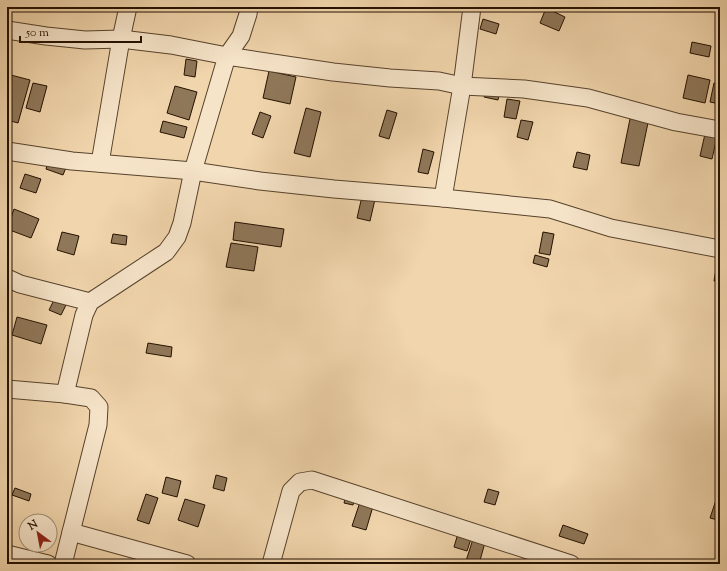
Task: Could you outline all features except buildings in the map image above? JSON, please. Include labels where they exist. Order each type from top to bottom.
[{"type":"street","points":[[100,163],[121,38],[128,7]]},
{"type":"street","points":[[65,394],[84,315],[90,302],[166,252],[177,238],[182,223],[193,171],[227,56],[241,36],[249,7]]},
{"type":"street","points":[[443,198],[462,86],[472,7]]},
{"type":"street","points":[[7,30],[85,40],[121,38],[333,72],[439,81],[462,86],[524,89],[588,98],[676,122],[720,130]]},
{"type":"street","points":[[7,151],[72,161],[193,171],[260,181],[334,189],[550,209],[611,228],[720,249]]},
{"type":"street","points":[[7,278],[20,284],[90,302]]},
{"type":"street","points":[[7,389],[65,394],[91,398],[99,407],[98,425],[63,564]]},
{"type":"street","points":[[271,564],[291,491],[300,482],[312,480],[571,564]]},
{"type":"street","points":[[71,532],[187,564]]},
{"type":"street","points":[[7,554],[48,564]]}]
